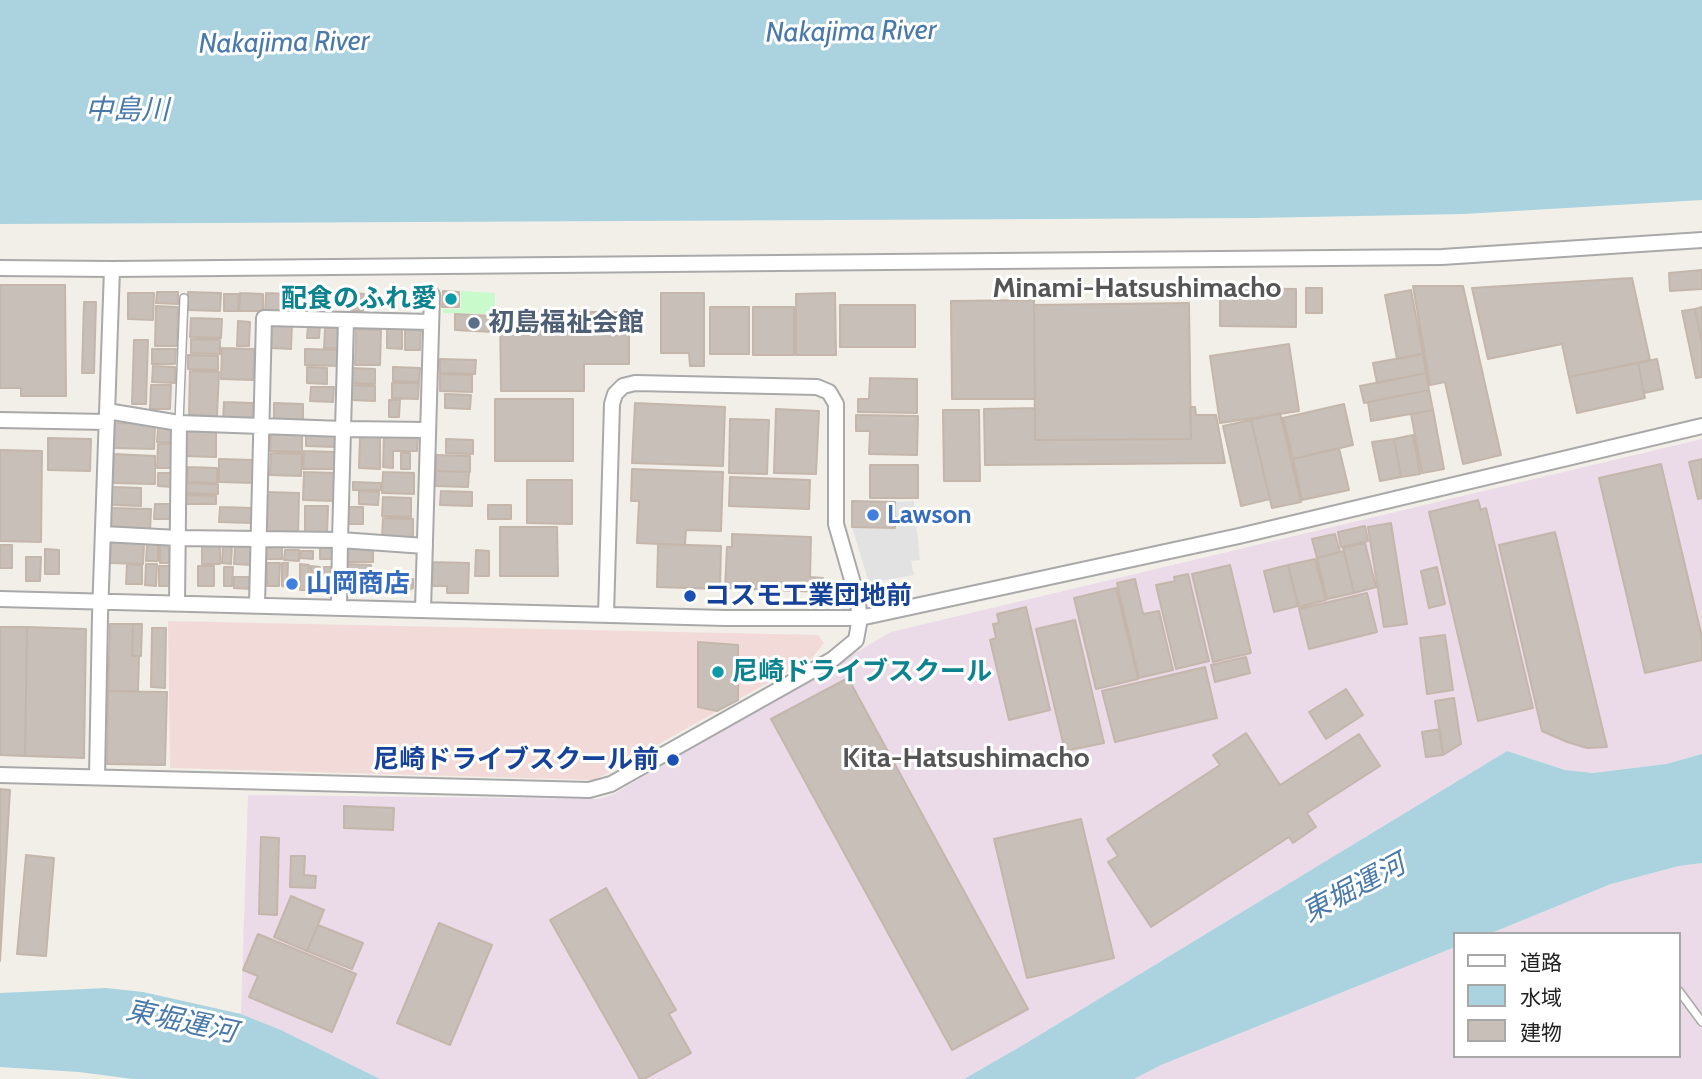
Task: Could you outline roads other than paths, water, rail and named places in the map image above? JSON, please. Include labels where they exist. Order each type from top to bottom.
[{"type":"street","points":[[0,268],[1442,257],[1702,240]]},
{"type":"street","points":[[97,777],[112,269]]},
{"type":"street","points":[[424,610],[432,295]]},
{"type":"street","points":[[257,605],[264,318],[431,323]]},
{"type":"street","points":[[339,607],[346,320]]},
{"type":"street","points":[[0,775],[596,789],[611,784],[833,659],[856,639],[860,618],[857,597],[836,523],[836,404],[829,392],[817,387],[635,383],[623,386],[615,394],[612,404],[606,615]]},
{"type":"street","points":[[0,420],[107,417],[261,427],[428,430]]},
{"type":"street","points":[[177,603],[179,423]]},
{"type":"street","points":[[0,599],[725,618],[860,618],[1239,536],[1702,426]]},
{"type":"street","points":[[103,534],[177,538],[340,540],[425,546]]},
{"type":"lane","points":[[179,423],[184,298]]},
{"type":"lane","points":[[1681,994],[1702,1021]]},
{"type":"water","name":"中島川","points":[[0,0],[1702,0],[1702,200],[1464,214],[1255,218],[0,224]]},
{"type":"water","name":"東堀運河","points":[[1507,751],[1565,770],[1593,773],[1666,764],[1702,754],[1702,863],[1679,866],[1611,884],[1494,932],[1454,932],[1454,947],[1161,1065],[1134,1079],[964,1079]]},
{"type":"water","name":"東堀運河","points":[[106,988],[143,992],[241,1014],[281,1030],[380,1079],[133,1079],[79,1072],[0,1067],[0,993]]},
{"type":"place","name":"配食のふれ愛","points":[[451,299]]},
{"type":"place","name":"初島福祉会館","points":[[474,323]]},
{"type":"place","name":"Lawson","points":[[873,515]]},
{"type":"place","name":"山岡商店","points":[[292,584]]},
{"type":"place","name":"コスモ工業団地前","points":[[690,596]]},
{"type":"place","name":"尼崎ドライブスクール","points":[[718,672]]},
{"type":"place","name":"尼崎ドライブスクール前","points":[[673,760]]},
{"type":"district","name":"Minami-Hatsushimacho","points":[[1137,289]]},
{"type":"district","name":"Kita-Hatsushimacho","points":[[966,759]]},
{"type":"water label","name":"Nakajima River","points":[[851,32]]},
{"type":"water label","name":"Nakajima River","points":[[284,43]]}]
